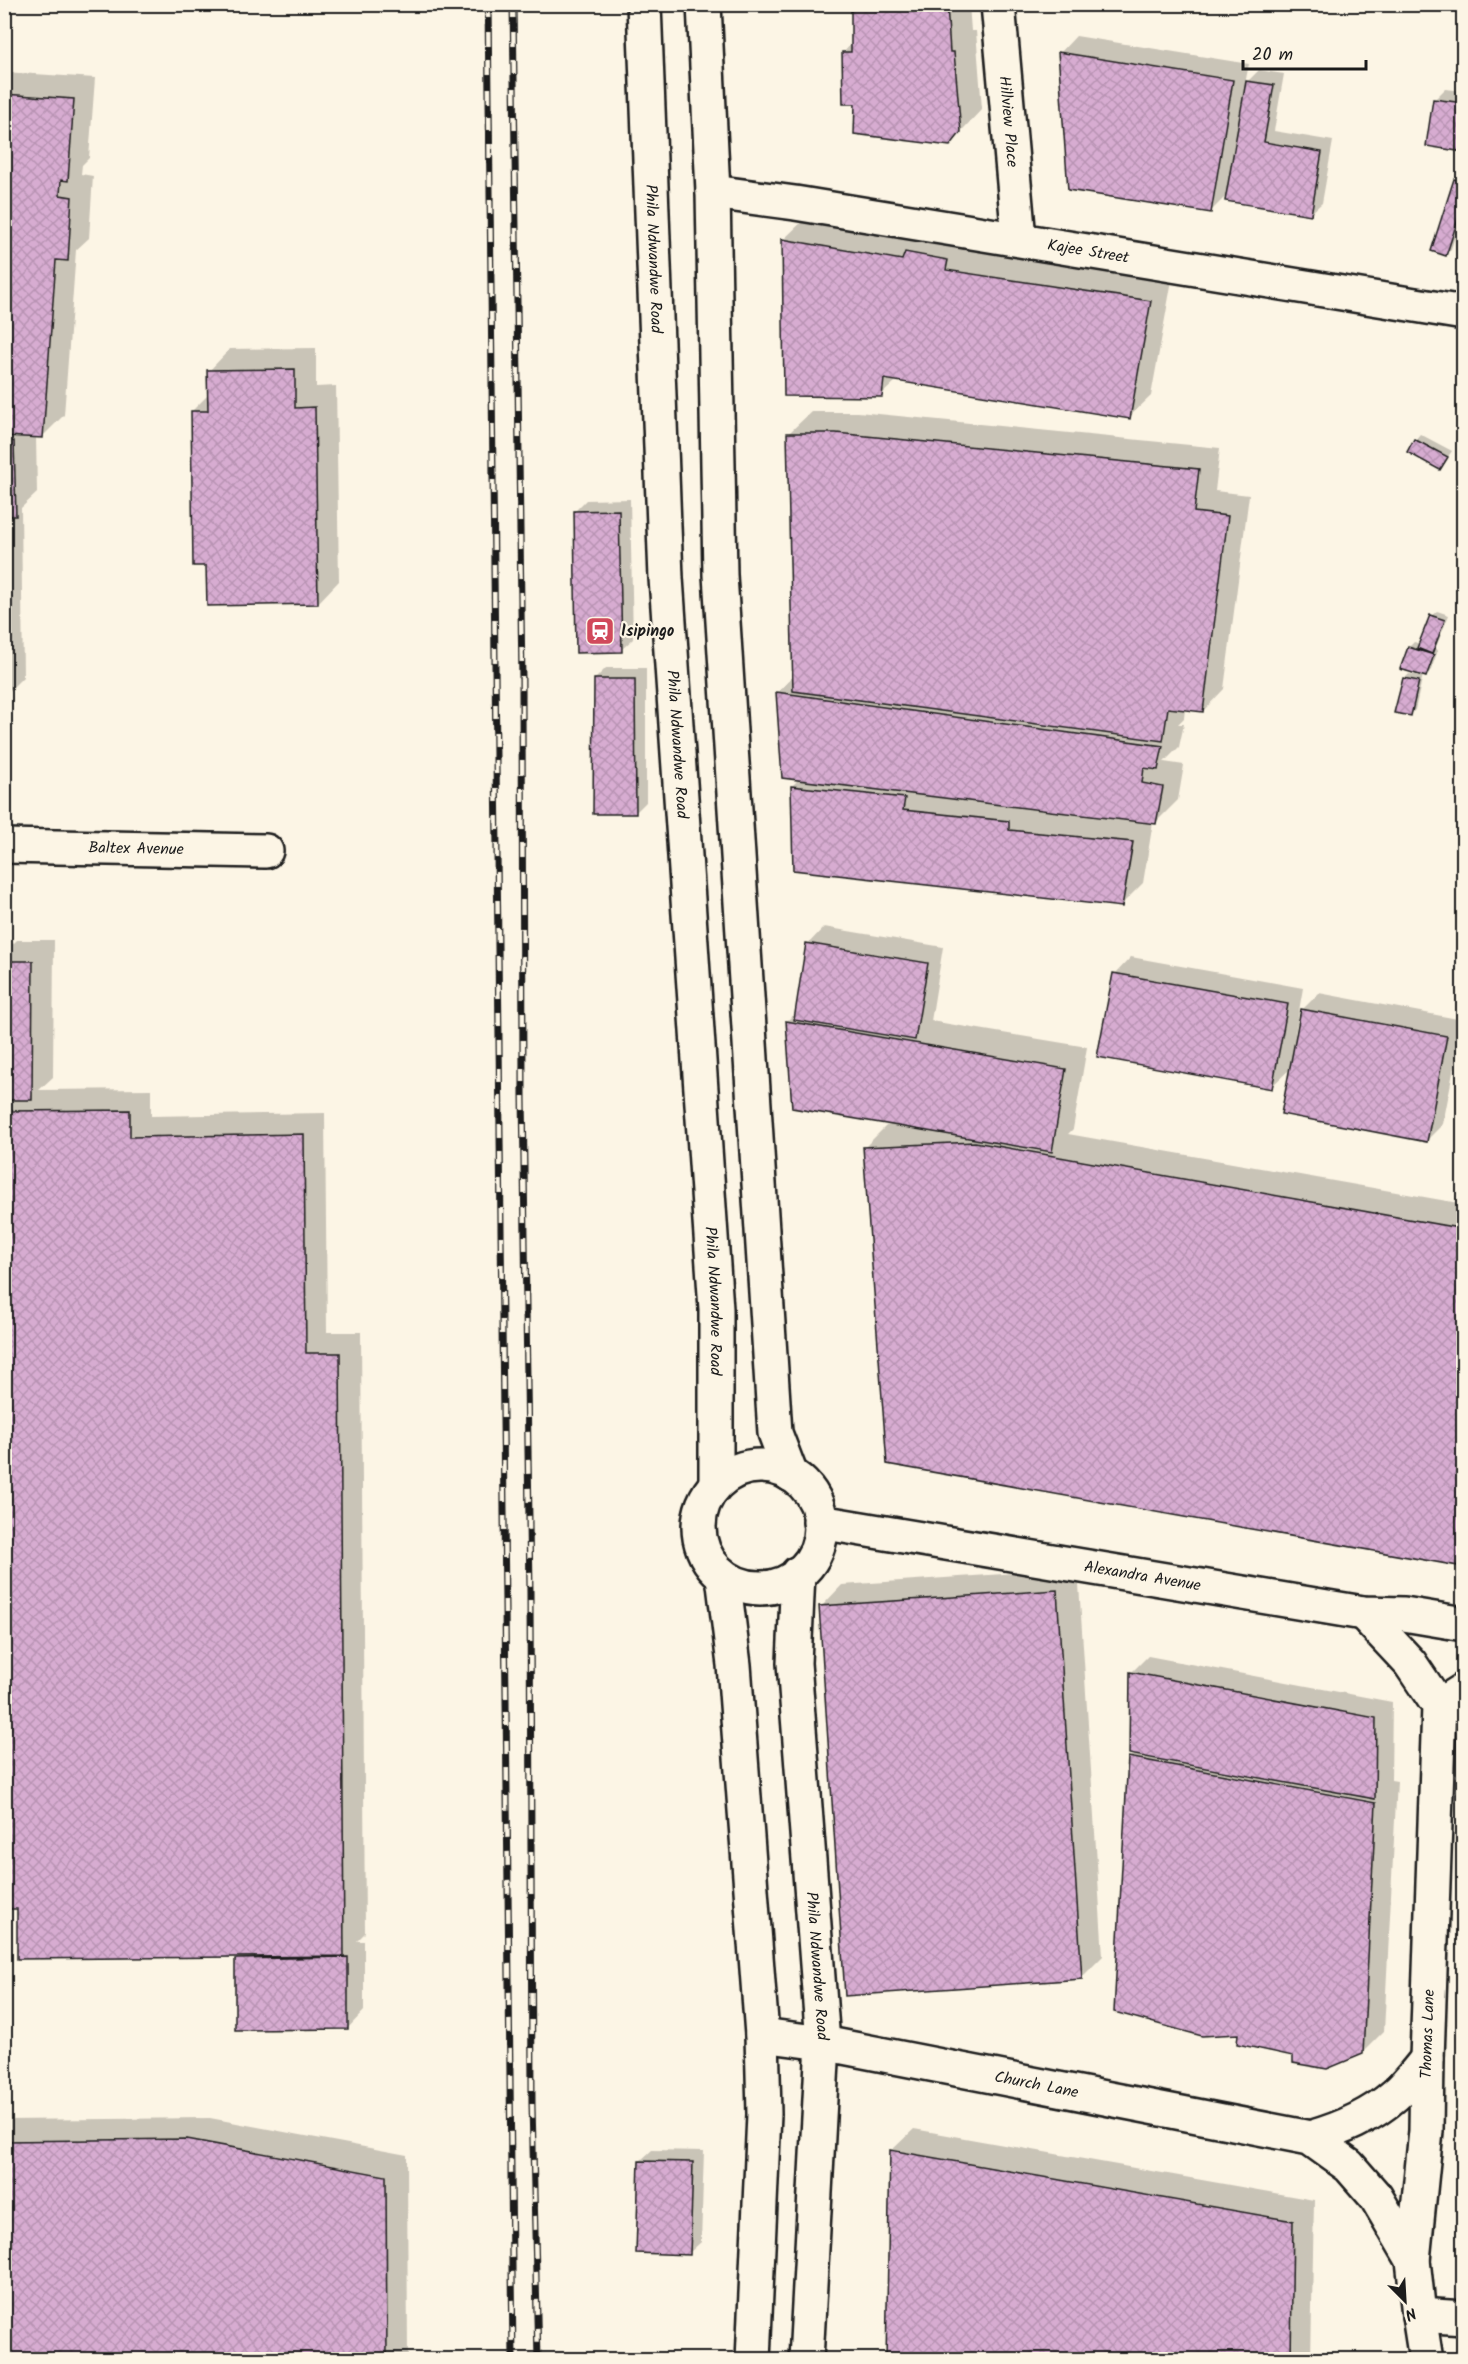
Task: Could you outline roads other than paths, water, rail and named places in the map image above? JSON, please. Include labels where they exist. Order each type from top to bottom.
[{"type":"street","name":"Phila Ndwandwe Road","points":[[644,4],[666,578],[716,1309],[716,1484]]},
{"type":"street","points":[[704,4],[713,192],[720,575],[776,1433],[791,1475]]},
{"type":"street","name":"Hillview Place","points":[[998,4],[1019,239]]},
{"type":"street","name":"Kajee Street","points":[[713,192],[1019,239],[1464,313]]},
{"type":"street","name":"Baltex Avenue","points":[[4,846],[266,850]]},
{"type":"street","points":[[754,1466],[774,1467],[791,1475],[806,1488],[816,1504],[820,1522],[812,1559],[798,1574],[782,1584],[763,1588],[742,1586],[723,1576],[709,1561],[700,1542],[699,1521],[705,1501],[716,1484],[734,1472],[754,1466]]},
{"type":"street","name":"Alexandra Avenue","points":[[820,1522],[1363,1613],[1404,1614],[1464,1624]]},
{"type":"street","name":"Phila Ndwandwe Road","points":[[798,1574],[794,1663],[823,2043],[806,2360]]},
{"type":"street","points":[[723,1576],[734,1665],[762,2035],[764,2114],[753,2360]]},
{"type":"street","name":"Thomas Lane","points":[[1363,1613],[1410,1663],[1451,1698],[1427,2059],[1426,2132],[1413,2260],[1426,2360]]},
{"type":"street","name":"Church Lane","points":[[762,2035],[823,2043],[1311,2138],[1349,2166],[1376,2197],[1413,2260]]},
{"type":"street","name":"Church Lane","points":[[1311,2138],[1367,2116],[1397,2094],[1427,2059]]},
{"type":"street","points":[[1419,2315],[1464,2318]]},
{"type":"railway","points":[[488,4],[513,2360]]},
{"type":"railway","points":[[513,4],[522,681],[523,1095],[530,1592],[532,2104],[538,2360]]},
{"type":"place","name":"Isipingo","points":[[600,631]]}]
